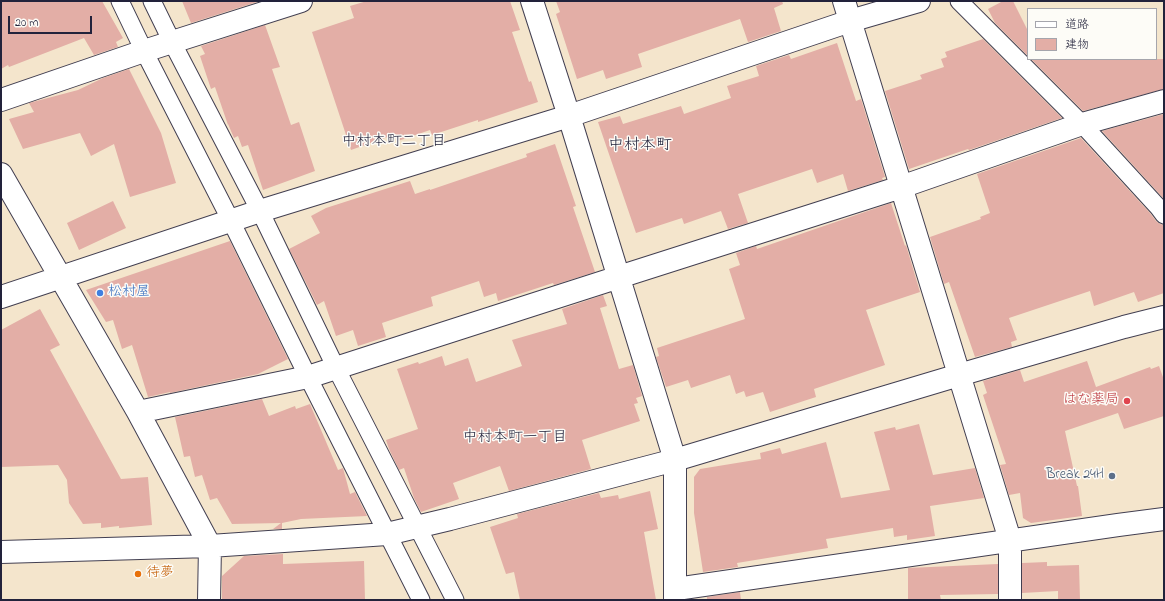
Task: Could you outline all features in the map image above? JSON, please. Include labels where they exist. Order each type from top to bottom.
[{"type":"street","points":[[1,100],[144,51],[301,1]]},
{"type":"street","points":[[532,1],[675,460],[676,594],[1010,540],[1164,519]]},
{"type":"street","points":[[1,297],[260,211],[569,116],[847,11],[919,1]]},
{"type":"street","points":[[847,11],[1010,540],[1010,600]]},
{"type":"street","points":[[138,412],[308,377],[901,187],[1082,124],[1164,101]]},
{"type":"street","points":[[1,174],[138,412],[210,546],[209,600]]},
{"type":"street","points":[[1,552],[210,546],[387,534],[418,528],[675,460],[959,375],[1124,327],[1164,317]]},
{"type":"lane","points":[[120,1],[421,600]]},
{"type":"lane","points":[[152,1],[260,211],[336,368],[455,600]]},
{"type":"lane","points":[[959,1],[1082,124],[1164,215]]},
{"type":"building","points":[[1,1],[102,1],[123,38],[116,42],[118,47],[94,55],[84,38],[9,67],[8,65],[1,69]]},
{"type":"building","points":[[182,1],[257,1],[257,2],[191,23]]},
{"type":"building","points":[[367,1],[510,1],[520,30],[512,32],[529,82],[531,81],[538,102],[478,122],[478,120],[432,135],[430,130],[398,141],[396,134],[351,150],[312,32],[354,18],[350,6]]},
{"type":"building","points":[[556,1],[782,1],[783,4],[774,8],[781,31],[748,42],[740,19],[638,54],[642,67],[606,79],[603,70],[577,79],[556,14],[560,12]]},
{"type":"building","points":[[1003,1],[1013,1],[1027,29],[1027,55],[995,23],[988,9]]},
{"type":"building","points":[[265,25],[280,67],[272,69],[291,125],[299,122],[315,171],[263,190],[248,145],[242,147],[238,136],[234,138],[215,87],[211,89],[200,56],[205,54],[201,46]]},
{"type":"building","points":[[983,39],[1062,118],[909,169],[885,91],[922,79],[920,75],[944,67],[941,59],[947,57],[945,52]]},
{"type":"building","points":[[837,43],[856,101],[861,99],[885,177],[882,178],[883,180],[848,191],[843,174],[817,183],[812,169],[738,194],[748,223],[728,229],[721,211],[684,224],[682,218],[636,233],[598,122],[620,116],[623,124],[681,106],[684,114],[731,98],[727,86],[759,76],[756,66],[789,55],[791,59]]},
{"type":"building","points":[[1164,59],[1164,89],[1083,111],[1032,60]]},
{"type":"building","points":[[129,69],[161,133],[176,183],[130,197],[114,144],[91,156],[80,133],[23,149],[9,119],[34,112],[29,103],[78,90],[103,78]]},
{"type":"building","points":[[1164,114],[1164,199],[1102,131]]},
{"type":"building","points":[[1081,138],[1156,221],[1164,225],[1164,293],[1138,302],[1134,292],[1094,306],[1090,291],[1009,318],[1017,340],[1011,342],[1012,347],[975,357],[949,282],[944,284],[930,237],[981,219],[980,217],[990,213],[977,174]]},
{"type":"building","points":[[555,144],[576,206],[573,207],[595,272],[554,285],[553,283],[498,301],[496,293],[484,297],[479,281],[431,297],[433,306],[382,323],[386,337],[358,346],[353,330],[336,336],[324,301],[317,305],[289,249],[320,233],[311,216],[326,208],[410,181],[415,194],[430,190],[527,157],[526,154]]},
{"type":"building","points":[[113,201],[126,228],[79,250],[67,223]]},
{"type":"building","points":[[891,203],[905,246],[906,245],[920,292],[866,310],[885,365],[814,389],[816,397],[770,412],[763,392],[746,397],[744,391],[736,394],[730,375],[691,388],[688,380],[666,387],[656,357],[659,356],[657,348],[745,319],[729,269],[740,265],[736,253],[756,246],[757,249]]},
{"type":"building","points":[[230,241],[288,359],[258,374],[148,397],[132,345],[122,349],[113,320],[106,322],[86,290]]},
{"type":"building","points":[[603,295],[607,306],[600,308],[619,369],[633,365],[642,396],[636,398],[638,403],[634,404],[640,421],[582,440],[591,469],[509,491],[500,466],[453,483],[459,499],[421,512],[414,498],[404,468],[399,470],[386,440],[418,429],[397,369],[418,362],[419,364],[442,356],[445,366],[468,358],[476,382],[522,366],[512,340],[567,324],[562,309]]},
{"type":"building","points":[[40,309],[60,345],[50,350],[121,479],[148,477],[152,525],[101,528],[101,523],[83,524],[69,503],[67,480],[58,465],[1,467],[1,330]]},
{"type":"building","points":[[1087,361],[1096,387],[1150,367],[1151,369],[1159,366],[1164,380],[1164,416],[1124,429],[1118,413],[1065,431],[1078,486],[1082,516],[1031,523],[1023,518],[1020,493],[1009,495],[1000,465],[1006,464],[983,395],[987,393],[983,381],[1020,370],[1024,382]]},
{"type":"building","points":[[262,399],[269,416],[295,406],[296,409],[310,404],[338,470],[343,468],[350,494],[355,492],[367,516],[301,519],[282,523],[282,529],[273,529],[281,523],[232,524],[217,498],[210,500],[202,475],[195,477],[190,456],[184,457],[175,417]]},
{"type":"building","points":[[919,424],[933,475],[975,468],[984,498],[930,506],[935,536],[907,540],[907,535],[894,537],[893,528],[826,539],[828,548],[737,563],[738,567],[703,572],[694,513],[694,477],[700,469],[761,459],[760,453],[780,448],[782,454],[826,442],[841,498],[890,490],[874,432],[895,427],[896,430]]},
{"type":"building","points":[[650,491],[658,529],[644,532],[656,600],[520,600],[514,572],[506,574],[490,527],[518,518],[517,514],[599,493],[601,498],[618,495],[619,499]]},
{"type":"building","points":[[283,554],[283,564],[364,561],[365,600],[222,600],[222,576],[244,556]]},
{"type":"building","points":[[1047,562],[1047,566],[1079,565],[1080,600],[1058,600],[1058,591],[1022,593],[1022,563]]},
{"type":"building","points":[[998,564],[998,594],[940,595],[941,600],[908,600],[908,568]]},
{"type":"building","points":[[740,592],[741,600],[707,600],[707,597]]},
{"type":"place","name":"松村屋","points":[[100,293]]},
{"type":"place","name":"はな薬局","points":[[1127,401]]},
{"type":"place","name":"Break 24H","points":[[1112,476]]},
{"type":"place","name":"待夢","points":[[138,574]]},
{"type":"district","name":"中村本町二丁目","points":[[394,143]]},
{"type":"district","name":"中村本町","points":[[640,146]]},
{"type":"district","name":"中村本町一丁目","points":[[515,439]]}]
